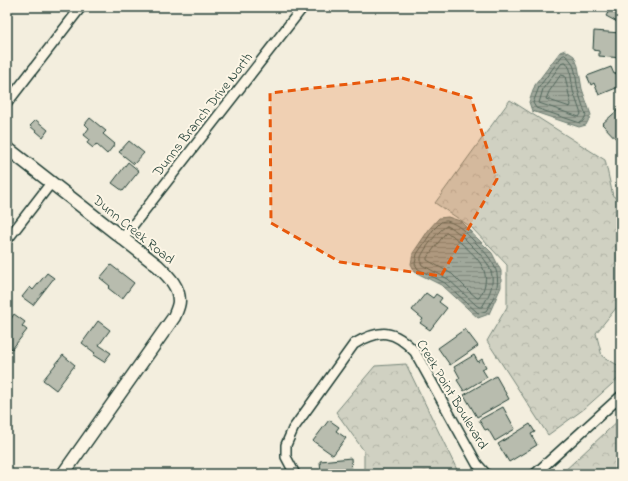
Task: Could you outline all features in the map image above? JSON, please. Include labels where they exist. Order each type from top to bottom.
[{"type":"street","points":[[7,103],[81,7]]},
{"type":"street","name":"Dunns Branch Drive North","points":[[123,238],[303,7]]},
{"type":"street","name":"Dunn Creek Road","points":[[7,148],[158,266],[177,288],[179,302],[174,317],[63,474]]},
{"type":"street","points":[[7,240],[51,183]]},
{"type":"street","name":"Creek Point Boulevard","points":[[295,474],[286,457],[286,445],[293,428],[354,344],[369,335],[380,333],[394,335],[406,342],[415,352],[477,464],[486,474]]},
{"type":"street","points":[[535,474],[621,396]]},
{"type":"highlighted area","points":[[402,78],[471,98],[497,179],[441,276],[340,262],[271,223],[270,93]]},
{"type":"green space","points":[[510,100],[605,160],[613,196],[621,201],[621,302],[596,333],[602,356],[621,367],[621,376],[584,409],[548,435],[487,341],[507,307],[507,265],[471,227],[435,203]]},
{"type":"green space","points":[[406,364],[459,474],[364,474],[364,451],[336,412],[375,366]]},
{"type":"green space","points":[[621,418],[621,474],[561,474]]},
{"type":"water","points":[[565,50],[574,56],[578,66],[582,89],[591,115],[586,125],[579,127],[532,111],[529,102],[535,85],[560,52]]},
{"type":"water","points":[[448,217],[460,221],[492,253],[501,271],[501,287],[489,314],[478,318],[443,286],[415,272],[411,264],[413,253],[430,228],[439,218]]},
{"type":"building","points":[[611,7],[621,7],[621,24],[606,16]]},
{"type":"building","points":[[594,31],[621,33],[621,58],[599,56],[599,51],[593,50]]},
{"type":"building","points":[[611,67],[614,74],[621,72],[621,86],[599,95],[594,83],[591,85],[587,76]]},
{"type":"building","points":[[621,107],[621,142],[620,143],[602,124]]},
{"type":"building","points":[[90,118],[106,131],[103,134],[115,144],[107,154],[96,144],[93,148],[87,143],[89,139],[84,135],[89,128],[85,124]]},
{"type":"building","points":[[36,120],[48,130],[43,137],[30,126]]},
{"type":"building","points":[[129,141],[144,153],[134,164],[119,152]]},
{"type":"building","points":[[128,162],[139,171],[123,191],[112,183]]},
{"type":"building","points":[[111,265],[134,283],[122,299],[108,288],[110,286],[100,278]]},
{"type":"building","points":[[47,273],[54,278],[33,305],[22,297],[30,287],[33,290]]},
{"type":"building","points":[[426,293],[433,298],[436,294],[442,298],[439,302],[447,308],[430,330],[420,323],[423,319],[412,310]]},
{"type":"building","points":[[14,314],[25,322],[22,326],[27,330],[12,349],[7,345],[7,318],[10,320]]},
{"type":"building","points":[[98,321],[110,330],[99,345],[111,353],[104,362],[93,355],[95,353],[82,343]]},
{"type":"building","points":[[465,329],[478,346],[450,365],[438,348]]},
{"type":"building","points":[[63,355],[75,365],[56,390],[43,380]]},
{"type":"building","points":[[474,355],[478,362],[482,359],[486,367],[482,369],[487,377],[464,391],[457,380],[460,378],[454,367]]},
{"type":"building","points":[[496,376],[509,399],[477,417],[464,395]]},
{"type":"building","points":[[503,407],[515,429],[495,441],[488,429],[485,430],[479,420]]},
{"type":"building","points":[[329,420],[339,427],[336,431],[346,438],[333,455],[313,441]]},
{"type":"building","points":[[530,424],[535,432],[531,434],[537,445],[509,462],[498,444]]},
{"type":"building","points":[[351,458],[352,474],[321,473],[320,461]]}]
